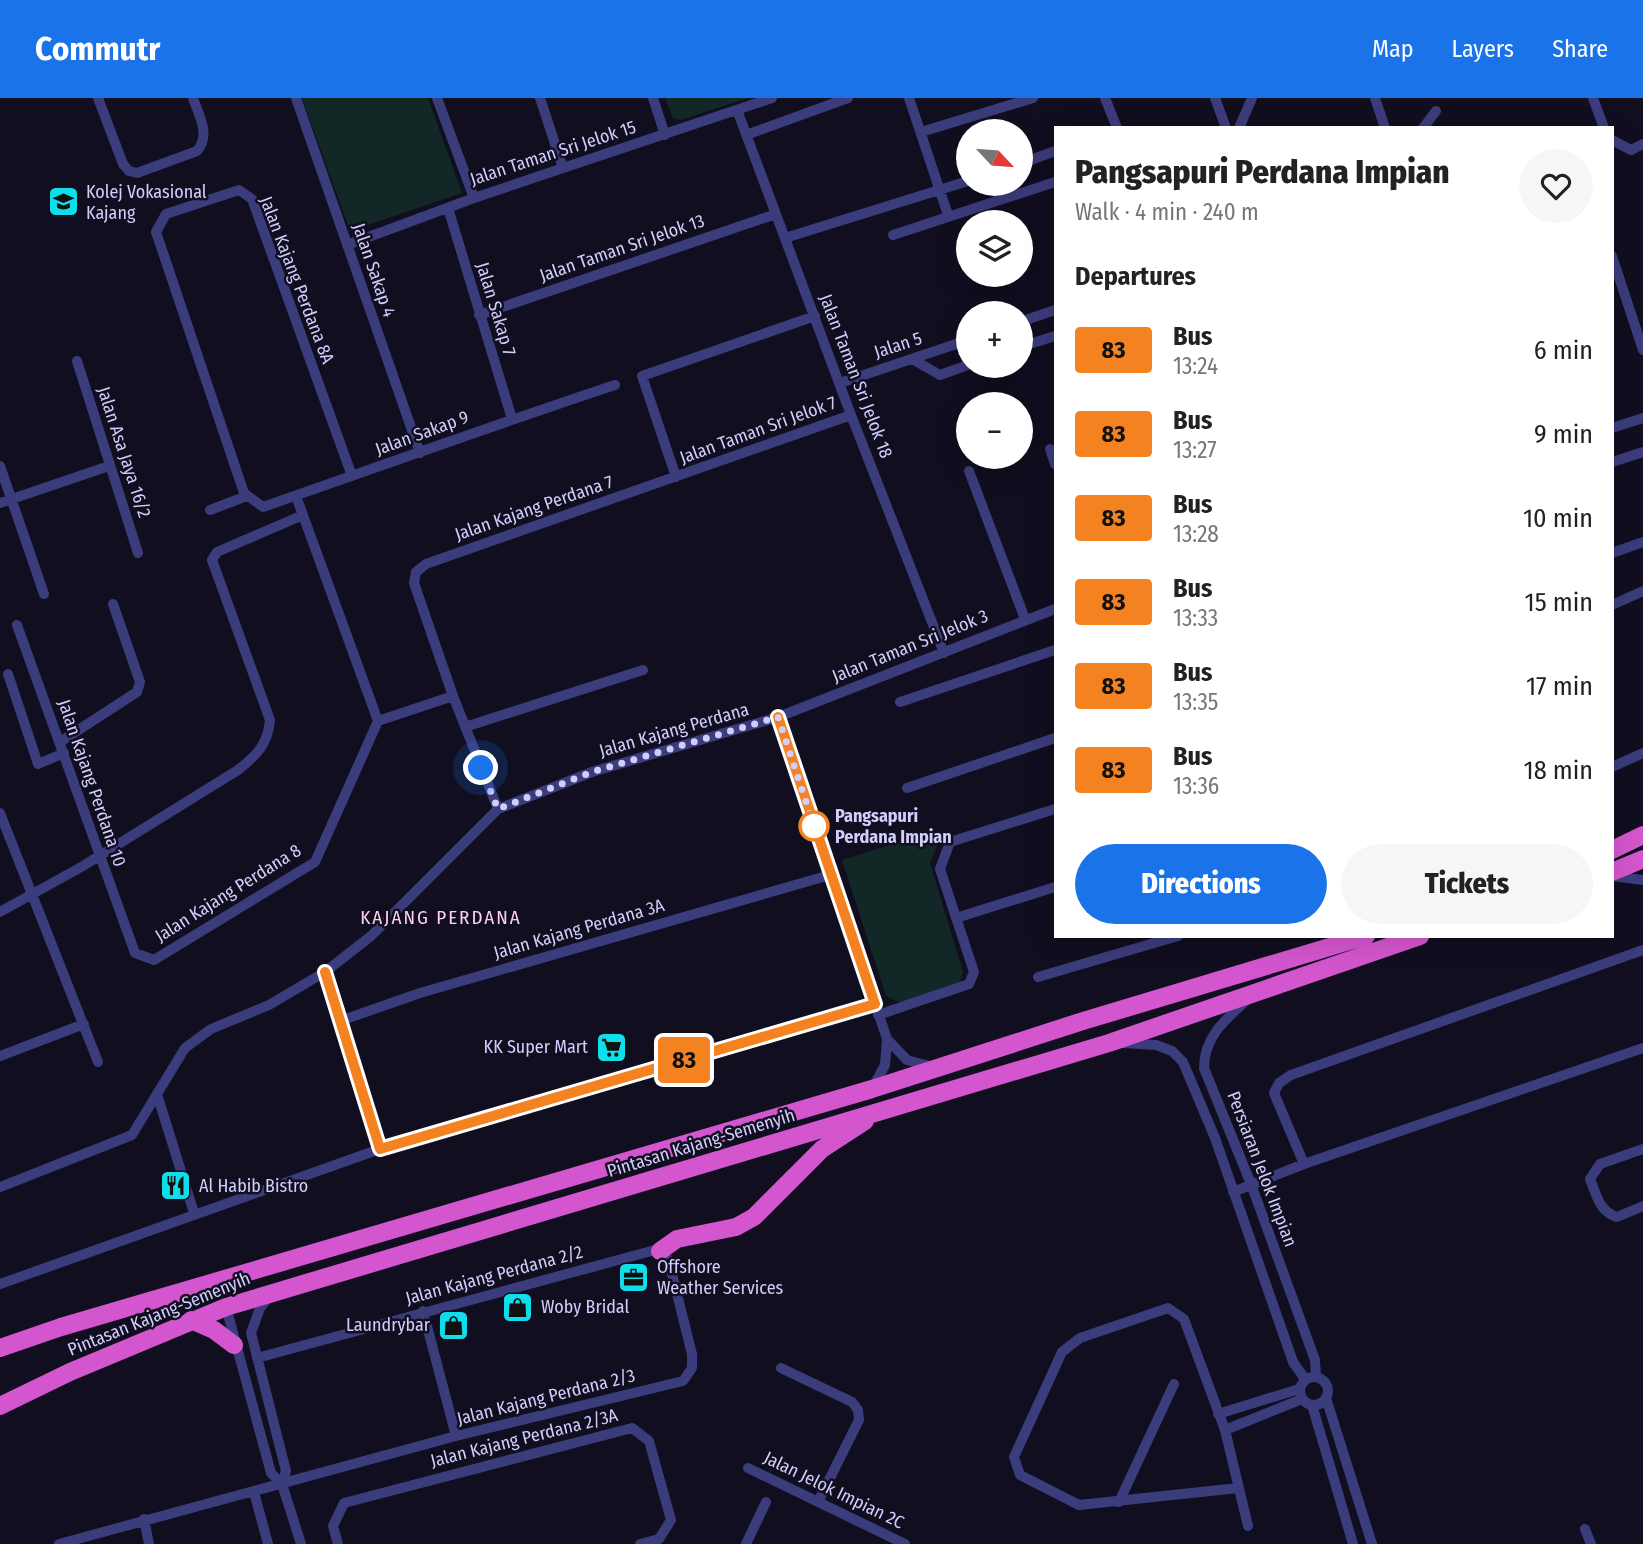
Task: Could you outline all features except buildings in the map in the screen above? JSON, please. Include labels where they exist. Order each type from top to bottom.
[{"type":"highway","points":[[1614,849],[1643,835]]},
{"type":"highway","points":[[1614,873],[1643,859]]},
{"type":"highway","name":"Pintasan Kajang-Semenyih","points":[[0,1348],[61,1327],[872,1089],[1083,1021],[1359,938]]},
{"type":"highway","name":"Pintasan Kajang-Semenyih","points":[[0,1406],[70,1372],[226,1307],[1109,1043],[1414,938]]},
{"type":"highway","points":[[660,1251],[677,1239],[736,1227],[754,1217],[822,1149],[876,1113]]},
{"type":"highway","points":[[191,1320],[214,1330],[234,1345]]},
{"type":"street","points":[[98,98],[129,171],[137,173],[197,150],[205,140],[193,98]]},
{"type":"street","name":"Jalan Sakap 4","points":[[296,98],[419,453]]},
{"type":"street","points":[[437,98],[474,198]]},
{"type":"street","points":[[540,98],[563,168]]},
{"type":"street","points":[[653,98],[665,135]]},
{"type":"street","name":"Jalan Taman Sri Jelok 15","points":[[347,246],[474,198],[772,98]]},
{"type":"street","points":[[746,135],[848,98]]},
{"type":"street","points":[[909,98],[948,215]]},
{"type":"street","points":[[920,132],[1032,98]]},
{"type":"street","points":[[1105,98],[1116,126]]},
{"type":"street","points":[[1215,98],[1225,126]]},
{"type":"street","points":[[1240,126],[1252,98]]},
{"type":"street","points":[[1375,98],[1384,126]]},
{"type":"street","points":[[1594,98],[1603,126]]},
{"type":"street","name":"Jalan Taman Sri Jelok 18","points":[[737,110],[851,415],[944,653]]},
{"type":"street","points":[[1425,126],[1436,111]]},
{"type":"street","points":[[1614,141],[1631,150],[1643,144]]},
{"type":"street","points":[[1033,159],[1054,151]]},
{"type":"street","points":[[893,235],[1054,182]]},
{"type":"street","points":[[785,239],[956,184]]},
{"type":"street","name":"Jalan Kajang Perdana 8A","points":[[246,494],[156,232],[166,214],[239,190],[252,199],[352,477]]},
{"type":"street","name":"Jalan Sakap 7","points":[[448,208],[512,419]]},
{"type":"street","name":"Jalan Taman Sri Jelok 13","points":[[480,315],[776,214]]},
{"type":"street","points":[[1614,262],[1643,350]]},
{"type":"street","points":[[1033,318],[1054,310]]},
{"type":"street","points":[[676,477],[642,376],[815,316]]},
{"type":"street","points":[[1033,343],[1054,336]]},
{"type":"street","name":"Jalan 5","points":[[840,383],[956,344]]},
{"type":"street","points":[[912,359],[940,375],[956,369]]},
{"type":"street","name":"Jalan Asa Jaya 16/2","points":[[76,361],[138,553]]},
{"type":"street","name":"Jalan Sakap 9","points":[[246,494],[263,507],[615,385]]},
{"type":"street","name":"Jalan Taman Sri Jelok 7","points":[[676,477],[851,415]]},
{"type":"street","points":[[1614,427],[1643,418]]},
{"type":"street","points":[[1049,449],[1054,462]]},
{"type":"street","points":[[1614,462],[1643,452]]},
{"type":"street","points":[[0,466],[5,501],[44,594]]},
{"type":"street","points":[[5,501],[109,466]]},
{"type":"street","points":[[969,471],[1025,619]]},
{"type":"street","name":"Jalan Kajang Perdana 7","points":[[453,696],[414,583],[416,572],[426,564],[676,477]]},
{"type":"street","points":[[210,510],[246,494]]},
{"type":"street","points":[[296,496],[378,721],[453,696],[498,809]]},
{"type":"street","points":[[0,912],[34,896],[99,857],[238,770],[259,753],[269,733],[270,720],[212,560],[217,552],[303,515]]},
{"type":"street","points":[[1614,552],[1643,542]]},
{"type":"street","points":[[1614,604],[1643,591]]},
{"type":"street","points":[[60,742],[137,692],[140,682],[113,604]]},
{"type":"street","name":"Jalan Taman Sri Jelok 3","points":[[778,717],[1054,609]]},
{"type":"street","name":"Jalan Kajang Perdana 10","points":[[17,625],[135,953]]},
{"type":"street","points":[[900,702],[1054,650]]},
{"type":"street","points":[[465,727],[643,670]]},
{"type":"street","points":[[8,674],[38,764],[64,754]]},
{"type":"street","points":[[778,717],[887,1040],[885,1065],[872,1089]]},
{"type":"street","name":"Jalan Kajang Perdana","points":[[0,1187],[132,1135],[185,1048],[211,1029],[269,1005],[325,972],[372,936],[498,809],[592,772],[778,717]]},
{"type":"street","name":"Jalan Kajang Perdana 8","points":[[135,953],[154,960],[315,863],[378,721]]},
{"type":"street","points":[[907,788],[1054,738]]},
{"type":"street","points":[[1614,766],[1643,753]]},
{"type":"street","points":[[0,1284],[380,1149],[970,984],[974,971],[940,869],[950,842],[1054,809]]},
{"type":"street","points":[[0,813],[98,1062]]},
{"type":"street","name":"Jalan Kajang Perdana 3A","points":[[340,1021],[420,993],[830,874]]},
{"type":"street","points":[[1614,874],[1640,877]]},
{"type":"street","points":[[956,918],[1054,887]]},
{"type":"street","points":[[1038,977],[1171,938]]},
{"type":"street","points":[[1304,1164],[1278,1108],[1274,1093],[1279,1083],[1291,1076],[1643,950]]},
{"type":"street","points":[[325,972],[380,1149]]},
{"type":"street","name":"Persiaran Jelok Impian","points":[[1257,990],[1216,1030],[1204,1055],[1204,1068],[1251,1184],[1315,1360],[1307,1390]]},
{"type":"street","points":[[0,1056],[84,1024]]},
{"type":"street","points":[[887,1040],[907,1060],[938,1068]]},
{"type":"street","name":"Persiaran Jelok Impian","points":[[1109,1043],[1156,1045],[1172,1051],[1183,1062],[1233,1192],[1293,1362],[1307,1390],[1353,1544]]},
{"type":"street","points":[[1233,1192],[1304,1164],[1643,1048]]},
{"type":"street","points":[[158,1094],[194,1213]]},
{"type":"street","points":[[1643,1149],[1600,1164],[1590,1179],[1602,1208],[1608,1214],[1617,1217],[1643,1206]]},
{"type":"street","name":"Jalan Kajang Perdana 2/2","points":[[257,1358],[423,1311],[660,1251]]},
{"type":"street","name":"Jalan Kajang Perdana 2/3","points":[[59,1544],[456,1436],[683,1381],[692,1368],[692,1354],[670,1266],[660,1251]]},
{"type":"street","points":[[272,1292],[260,1308],[251,1334],[286,1471],[282,1484]]},
{"type":"street","points":[[226,1307],[234,1345],[271,1473],[282,1484],[301,1544]]},
{"type":"street","points":[[1238,1488],[1079,1505],[1020,1475],[1014,1457],[1062,1352],[1080,1338],[1168,1308],[1184,1320],[1225,1430],[1248,1526]]},
{"type":"street","points":[[423,1311],[456,1436]]},
{"type":"street","points":[[781,1367],[852,1402],[858,1410],[859,1420],[818,1503]]},
{"type":"street","points":[[1225,1430],[1325,1382],[1326,1398],[1373,1544]]},
{"type":"street","points":[[1119,1502],[1174,1384]]},
{"type":"street","points":[[1218,1414],[1307,1390],[1326,1398]]},
{"type":"street","name":"Jalan Kajang Perdana 2/3A","points":[[338,1544],[333,1526],[344,1503],[632,1429],[649,1441],[671,1520],[659,1539],[640,1544]]},
{"type":"street","name":"Jalan Jelok Impian 2C","points":[[748,1468],[905,1544]]},
{"type":"street","points":[[254,1492],[268,1544]]},
{"type":"street","points":[[748,1543],[766,1502]]},
{"type":"street","points":[[144,1519],[149,1544]]},
{"type":"street","points":[[1585,1529],[1591,1544]]},
{"type":"green space","points":[[302,98],[428,98],[462,193],[350,231]]},
{"type":"green space","points":[[665,98],[748,98],[681,120],[673,118]]},
{"type":"green space","points":[[934,831],[938,844],[930,863],[963,972],[960,982],[901,1003],[886,996],[842,860]]},
{"type":"bus line","name":"83","points":[[325,972],[380,1149],[875,1004],[778,717]]},
{"type":"place","name":"Kolej Vokasional Kajang","points":[[63,202]]},
{"type":"place","name":"Pangsapuri Perdana Impian","points":[[814,826]]},
{"type":"place","name":"KK Super Mart","points":[[611,1047]]},
{"type":"place","name":"Al Habib Bistro","points":[[176,1186]]},
{"type":"place","name":"Offshore Weather Services","points":[[634,1277]]},
{"type":"place","name":"Woby Bridal","points":[[518,1307]]},
{"type":"place","name":"Laundrybar","points":[[453,1325]]},
{"type":"district","name":"KAJANG PERDANA","points":[[441,917]]},
{"type":"route","points":[[481,768],[498,809],[592,772],[778,717],[814,826]]}]
